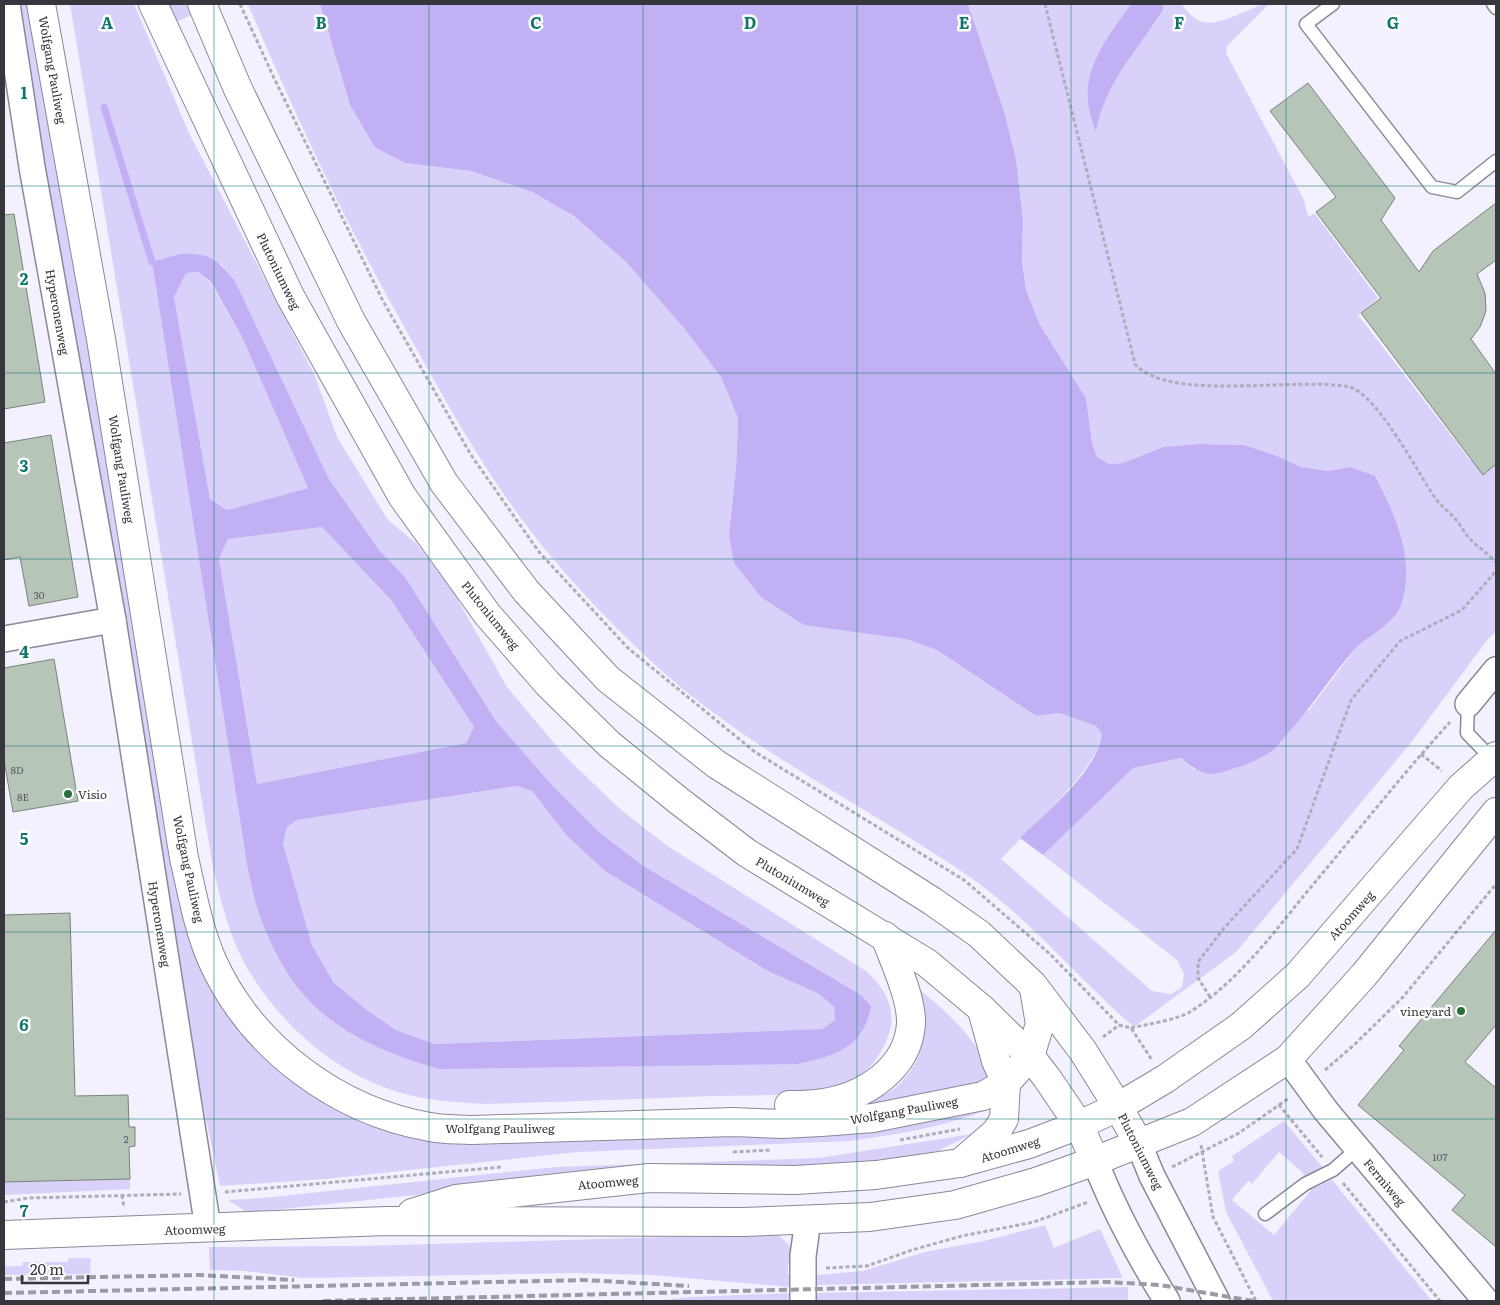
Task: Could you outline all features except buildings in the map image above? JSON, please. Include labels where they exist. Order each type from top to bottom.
[{"type":"main road","name":"Wolfgang Pauliweg","points":[[41,4],[101,339],[184,858],[197,913],[212,960],[242,1012],[278,1052],[307,1076],[356,1104],[430,1127],[472,1130],[733,1122],[782,1124],[873,1118],[983,1096],[1006,1083],[1030,1056]]},
{"type":"main road","name":"Wolfgang Pauliweg","points":[[55,4],[204,883],[236,973],[280,1032],[319,1066],[359,1088],[405,1106],[493,1115],[824,1103],[858,1093],[875,1083],[888,1073],[898,1060],[906,1043],[911,1024],[908,1007],[886,936]]},
{"type":"main road","name":"Plutoniumweg","points":[[154,4],[290,296],[402,496],[487,614],[548,684],[616,750],[747,853],[927,962],[982,1009],[1030,1056],[1079,1125],[1095,1161]]},
{"type":"main road","name":"Plutoniumweg","points":[[202,4],[238,89],[351,321],[444,483],[526,591],[608,679],[716,764],[932,901],[978,934],[1033,985],[1083,1051],[1118,1106],[1138,1142]]},
{"type":"main road","name":"Atoomweg","points":[[387,1221],[456,1199],[649,1178],[813,1179],[876,1175],[960,1163],[1029,1144],[1079,1125],[1166,1080],[1241,1026],[1298,975],[1461,787],[1495,760]]},
{"type":"main road","name":"Atoomweg","points":[[4,1235],[387,1221],[808,1220],[870,1217],[955,1205],[1036,1182],[1095,1161],[1138,1142],[1192,1122],[1288,1059],[1364,975],[1496,812]]},
{"type":"main road","points":[[1030,1056],[1040,1024],[1033,985]]},
{"type":"main road","points":[[960,1163],[996,1132],[1004,1119],[1006,1083],[996,1061],[982,1009]]},
{"type":"street","name":"Hyperonenweg","points":[[7,4],[32,167],[113,620],[208,1228]]},
{"type":"street","points":[[4,639],[113,620]]},
{"type":"street","points":[[1468,704],[1496,670]]},
{"type":"street","name":"Fermiweg","points":[[1288,1059],[1357,1149],[1486,1301]]},
{"type":"street","name":"Plutoniumweg","points":[[1138,1142],[1152,1176],[1217,1301]]},
{"type":"street","name":"Plutoniumweg","points":[[1095,1161],[1108,1195],[1143,1264],[1167,1301]]},
{"type":"street","points":[[803,1301],[803,1256],[808,1220]]},
{"type":"street","points":[[1143,1264],[1150,1301]]},
{"type":"lane","points":[[1333,4],[1306,24],[1432,187],[1457,192],[1496,161]]},
{"type":"lane","points":[[1494,4],[1496,8]]},
{"type":"lane","name":"Atoomweg","points":[[1468,704],[1467,733],[1495,760]]},
{"type":"lane","points":[[1265,1214],[1305,1184],[1333,1170],[1357,1149]]},
{"type":"path","points":[[240,4],[383,301],[471,455],[539,552],[628,648],[755,752],[964,880],[1050,954],[1119,1026]]},
{"type":"path","points":[[1046,4],[1135,364],[1149,376],[1196,385],[1326,384],[1350,387],[1359,391],[1374,405],[1437,500],[1457,521],[1470,539],[1496,562]]},
{"type":"path","points":[[1210,997],[1198,978],[1198,962],[1224,928],[1297,849],[1352,700],[1400,641],[1462,610],[1496,572]]},
{"type":"path","points":[[1131,1028],[1188,1013],[1210,997],[1239,970],[1276,931],[1421,754],[1468,704]]},
{"type":"path","points":[[1279,1105],[1308,1084],[1354,1045],[1403,997],[1496,884]]},
{"type":"path","points":[[1203,1152],[1213,1217],[1256,1301]]},
{"type":"path","points":[[4,1202],[37,1198],[202,1194]]},
{"type":"shaded area","points":[[18,4],[34,4],[217,987],[387,1125],[979,1103],[994,1107],[958,1120],[923,1129],[849,1141],[578,1152],[326,1179],[220,1186],[202,1100]]},
{"type":"shaded area","points":[[70,4],[134,4],[189,133],[315,376],[337,437],[388,520],[417,544],[454,593],[507,687],[565,756],[621,810],[669,847],[866,971],[878,983],[887,997],[891,1013],[890,1030],[883,1048],[873,1064],[859,1076],[842,1085],[812,1092],[779,1095],[485,1104],[442,1101],[409,1095],[374,1083],[330,1059],[292,1026],[275,1007],[240,955],[226,918],[213,868]],"holes":[[[152,262],[221,264],[235,281],[329,479],[380,551],[405,577],[496,721],[551,784],[600,833],[642,865],[861,995],[796,1064],[373,1045],[261,918],[248,871]]]},
{"type":"shaded area","points":[[165,4],[189,4],[194,14],[174,23]]},
{"type":"shaded area","points":[[248,4],[320,4],[350,105],[405,163],[471,171],[532,192],[574,216],[626,262],[683,327],[721,377],[738,418],[736,470],[906,639],[937,650],[1036,716],[1059,713],[1096,726],[1102,734],[1097,749],[1088,765],[1060,799],[1001,859],[1152,991],[1171,994],[1182,987],[1184,974],[1177,960],[1043,855],[1133,767],[1181,758],[1195,770],[1309,710],[1355,649],[1390,620],[1350,467],[1328,471],[1301,467],[1275,455],[1244,445],[1199,444],[1163,447],[1123,463],[1109,464],[1097,457],[1092,443],[1086,398],[1040,325],[1026,290],[1022,261],[1023,219],[1016,159],[1004,111],[968,4],[1131,4],[1110,34],[1094,63],[1090,78],[1089,94],[1090,112],[1096,131],[1111,86],[1138,43],[1157,20],[1163,4],[1181,4],[1196,19],[1208,23],[1224,20],[1263,4],[1269,4],[1227,46],[1226,53],[1304,200],[1308,216],[1315,214],[1378,298],[1358,315],[1470,460],[1490,446],[1496,454],[1496,632],[1488,639],[1410,744],[1236,952],[1134,1027],[1031,927],[987,890],[925,847],[804,774],[726,722],[653,663],[574,584],[521,519],[491,475],[402,323],[320,166]]},
{"type":"shaded area","points":[[320,4],[968,4],[1004,111],[1016,159],[1023,219],[1022,261],[1026,290],[1040,325],[1086,398],[1092,443],[1097,457],[1109,464],[1123,463],[1163,447],[1199,444],[1244,445],[1275,455],[1301,467],[1328,471],[1350,467],[1375,476],[1396,521],[1404,553],[1405,585],[1399,610],[1388,623],[1354,650],[1297,723],[1269,753],[1245,765],[1212,774],[1206,774],[1195,769],[1181,758],[1133,768],[1043,855],[1020,838],[1056,804],[1091,763],[1102,734],[1096,726],[1059,713],[1036,716],[937,650],[906,639],[804,625],[761,597],[734,563],[729,536],[736,470],[738,418],[721,377],[683,327],[626,262],[574,216],[532,192],[471,171],[405,163],[375,147],[350,105]]},
{"type":"shaded area","points":[[1131,4],[1163,4],[1163,10],[1114,82],[1100,114],[1096,132],[1088,102],[1090,75],[1100,50]]},
{"type":"shaded area","points":[[180,254],[206,256],[212,258],[223,267],[235,281],[329,479],[380,551],[405,577],[496,721],[551,784],[600,833],[642,865],[861,995],[871,1006],[862,1032],[854,1041],[834,1054],[796,1064],[440,1069],[404,1058],[367,1042],[332,1021],[304,995],[285,969],[269,939],[257,907],[248,871],[152,262]],"holes":[[[198,272],[211,282],[242,337],[308,488],[227,510],[210,499],[174,297],[186,273]],[[322,527],[391,600],[474,727],[466,743],[257,784],[219,559],[228,539]],[[516,786],[532,791],[567,836],[605,871],[766,970],[819,994],[834,1007],[835,1020],[822,1029],[435,1044],[396,1030],[367,1010],[334,983],[312,945],[283,843],[287,827],[297,820]]]},
{"type":"shaded area","points":[[198,272],[210,282],[242,337],[308,488],[227,510],[210,499],[174,297],[186,273]]},
{"type":"shaded area","points":[[322,527],[391,600],[474,727],[466,743],[257,784],[219,559],[228,539]]},
{"type":"shaded area","points":[[516,786],[532,791],[567,836],[605,871],[766,970],[819,994],[834,1007],[835,1020],[822,1029],[435,1044],[396,1030],[367,1010],[334,983],[312,945],[283,843],[287,827],[297,820]]},
{"type":"shaded area","points":[[914,985],[961,1028],[979,1052],[996,1082],[838,1115],[878,1098],[893,1089],[902,1082],[915,1063],[923,1041],[924,1029]]},
{"type":"shaded area","points":[[1284,1121],[1324,1169],[1304,1177],[1303,1173],[1279,1152],[1252,1184],[1248,1181],[1232,1200],[1274,1235],[1312,1189],[1332,1180],[1432,1301],[1273,1301],[1226,1212],[1218,1171],[1234,1161],[1232,1156]]},
{"type":"shaded area","points":[[972,1134],[930,1155],[818,1168],[649,1171],[262,1211],[245,1211],[228,1200],[263,1198],[556,1167],[819,1158]]},
{"type":"shaded area","points":[[130,1179],[130,1189],[4,1195],[4,1182]]},
{"type":"shaded area","points":[[1045,1225],[1054,1248],[1100,1229],[1123,1278],[817,1285],[817,1275],[863,1271],[925,1252],[984,1241]]},
{"type":"shaded area","points":[[777,1234],[789,1245],[793,1260],[788,1264],[788,1275],[792,1276],[791,1287],[651,1275],[570,1273],[304,1278],[245,1271],[210,1270],[209,1247],[360,1246]]},
{"type":"shaded area","points":[[68,1258],[91,1258],[90,1274],[4,1275],[4,1266],[22,1266],[23,1262],[68,1262]]},
{"type":"shaded area","points":[[1128,1287],[1128,1301],[817,1301],[817,1293]]},
{"type":"shaded area","points":[[792,1293],[792,1301],[652,1301],[691,1297]]},
{"type":"waterway","points":[[104,107],[152,262]]},
{"type":"railway","points":[[4,1279],[199,1275],[294,1280]]},
{"type":"railway","points":[[4,1293],[585,1280],[689,1286]]},
{"type":"railway","points":[[323,1301],[1107,1282],[1160,1285],[1253,1301]]},
{"type":"place","name":"Visio","points":[[68,794]]},
{"type":"place","name":"vineyard","points":[[1461,1011]]}]
